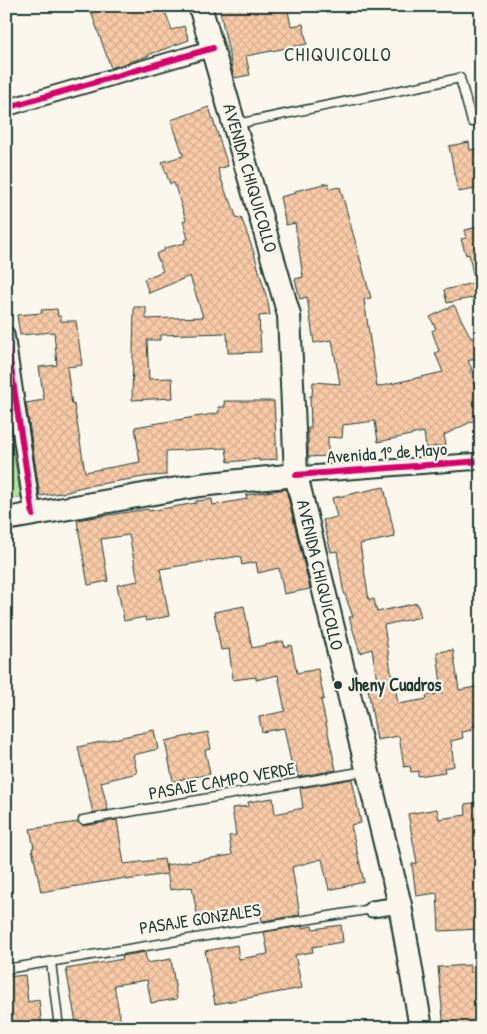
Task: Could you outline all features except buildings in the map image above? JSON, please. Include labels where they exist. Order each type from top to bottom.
[{"type":"main road","name":"AVENIDA CHIQUICOLLO","points":[[200,6],[288,315],[296,475],[400,905],[421,1028]]},
{"type":"main road","name":"Avenida 1º de Mayo","points":[[6,519],[200,486],[296,475]]},
{"type":"street","points":[[6,108],[213,48]]},
{"type":"street","points":[[6,334],[33,514]]},
{"type":"street","name":"Avenida 1º de Mayo","points":[[296,475],[481,461]]},
{"type":"street","name":"PASAJE GONZALES","points":[[372,909],[400,905]]},
{"type":"lane","points":[[234,125],[460,78],[472,122]]},
{"type":"lane","name":"PASAJE CAMPO VERDE","points":[[83,820],[367,771]]},
{"type":"lane","name":"PASAJE GONZALES","points":[[6,969],[372,909]]},
{"type":"lane","points":[[51,962],[59,1028]]},
{"type":"green space","points":[[6,409],[21,498],[6,500]]},
{"type":"cycle path","points":[[6,108],[213,48]]},
{"type":"cycle path","points":[[6,334],[33,515]]},
{"type":"cycle path","points":[[296,475],[481,461]]},
{"type":"place","name":"Jheny Cuadros","points":[[338,685]]},
{"type":"district","name":"CHIQUICOLLO","points":[[338,54]]}]
